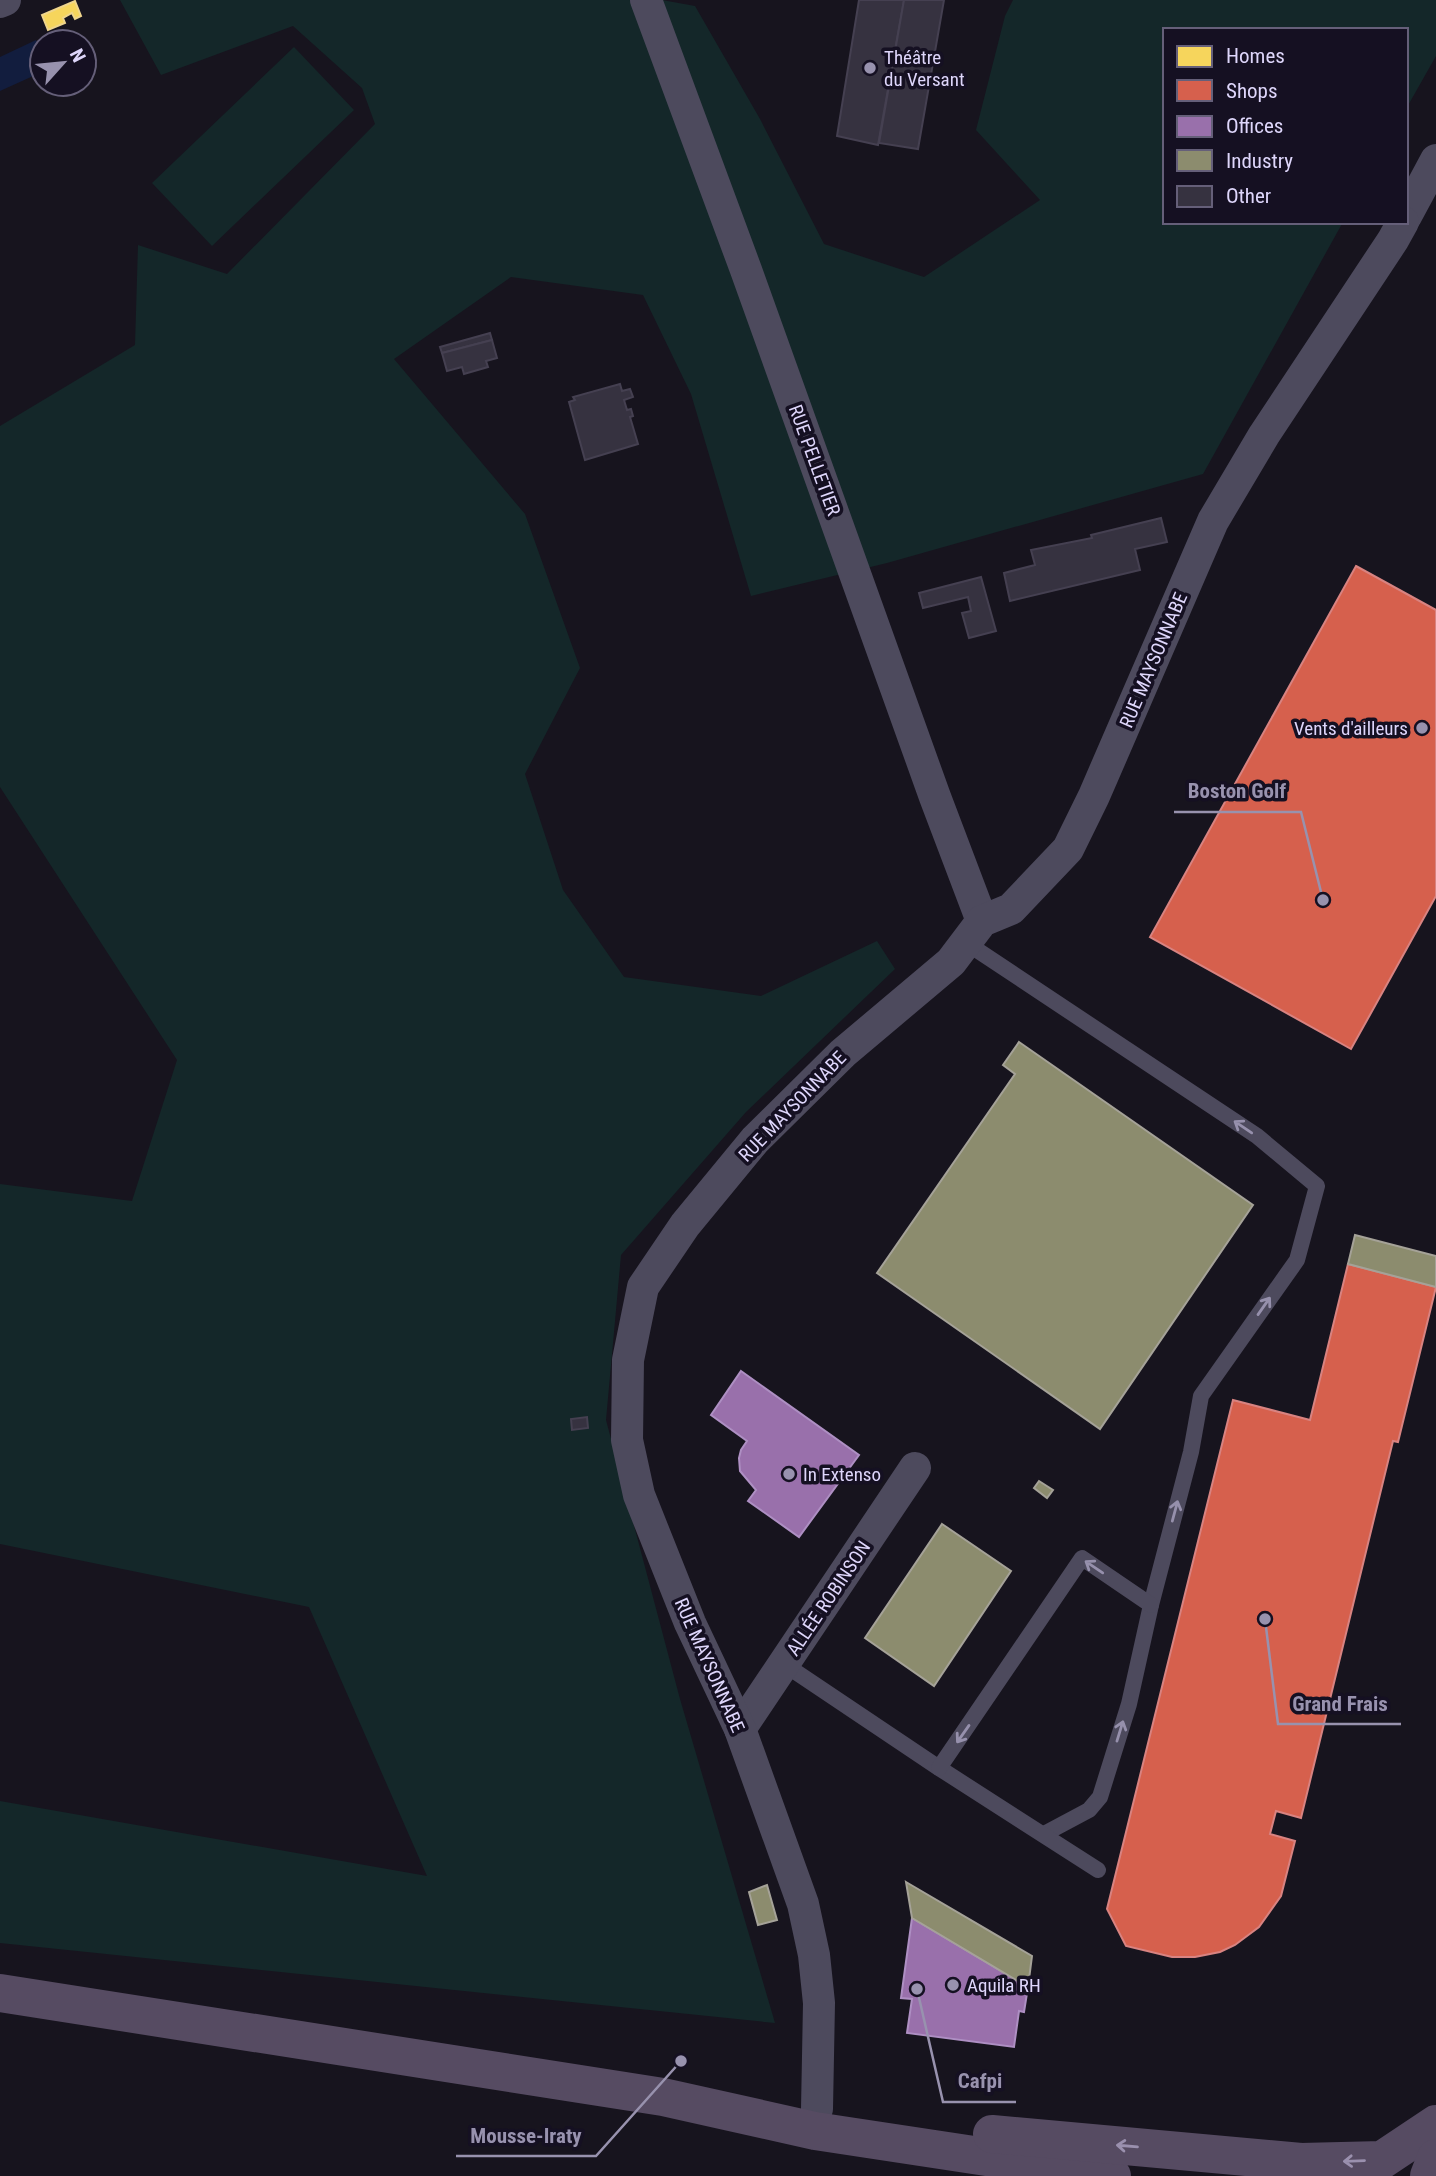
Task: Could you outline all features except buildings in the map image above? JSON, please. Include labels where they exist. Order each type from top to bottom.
[{"type":"main road","points":[[0,1993],[663,2097],[815,2131],[1112,2176]]},
{"type":"main road","points":[[663,2097],[817,2109],[962,2131],[1301,2162],[1382,2160],[1436,2124]]},
{"type":"main road","points":[[1429,2176],[1436,2158]]},
{"type":"street","points":[[0,2],[5,0]]},
{"type":"street","name":"RUE PELLETIER","points":[[646,0],[746,270],[974,932]]},
{"type":"street","points":[[1408,212],[1436,160]]},
{"type":"street","name":"RUE MAYSONNABE","points":[[817,2109],[818,2003],[814,1955],[803,1904],[740,1729],[690,1623],[639,1495],[627,1440],[628,1360],[643,1287],[685,1225],[755,1140],[843,1053],[951,962],[974,932],[1011,909],[1068,849],[1094,796],[1213,521],[1264,435],[1402,224]]},
{"type":"street","name":"ALLÉE ROBINSON","points":[[740,1729],[915,1468]]},
{"type":"lane","points":[[974,932],[1257,1136],[1317,1186],[1297,1260],[1201,1396],[1191,1452],[1151,1605],[1129,1704],[1100,1797],[1089,1810],[1044,1834]]},
{"type":"lane","points":[[939,1768],[1082,1558],[1151,1605]]},
{"type":"lane","points":[[784,1664],[1098,1870]]},
{"type":"green space","points":[[120,0],[662,0],[695,6],[760,119],[824,244],[924,277],[1040,200],[976,130],[1005,16],[1013,0],[1436,0],[1436,56],[1408,105],[1408,28],[1163,28],[1163,224],[1342,224],[1203,474],[887,563],[751,596],[691,394],[643,295],[511,277],[394,359],[525,514],[580,668],[525,774],[563,890],[624,977],[761,996],[877,941],[895,969],[746,1112],[621,1255],[606,1420],[680,1699],[775,2023],[0,1943],[0,1801],[427,1876],[309,1607],[0,1544],[0,1184],[132,1201],[177,1060],[0,787],[0,426],[135,345],[138,245],[227,274],[375,124],[362,88],[293,26],[161,75]]},
{"type":"green space","points":[[294,47],[354,110],[212,246],[152,183]]},
{"type":"water","points":[[28,44],[28,78],[0,91],[0,57]]},
{"type":"place","name":"Théâtre du Versant","points":[[870,68]]},
{"type":"place","name":"Vents d'ailleurs","points":[[1422,728]]},
{"type":"place","name":"Boston Golf","points":[[1323,900]]},
{"type":"place","name":"In Extenso","points":[[789,1474]]},
{"type":"place","name":"Grand Frais","points":[[1265,1619]]},
{"type":"place","name":"Aquila RH","points":[[953,1985]]},
{"type":"place","name":"Cafpi","points":[[917,1989]]},
{"type":"place","name":"Mousse-Iraty","points":[[681,2061]]}]
